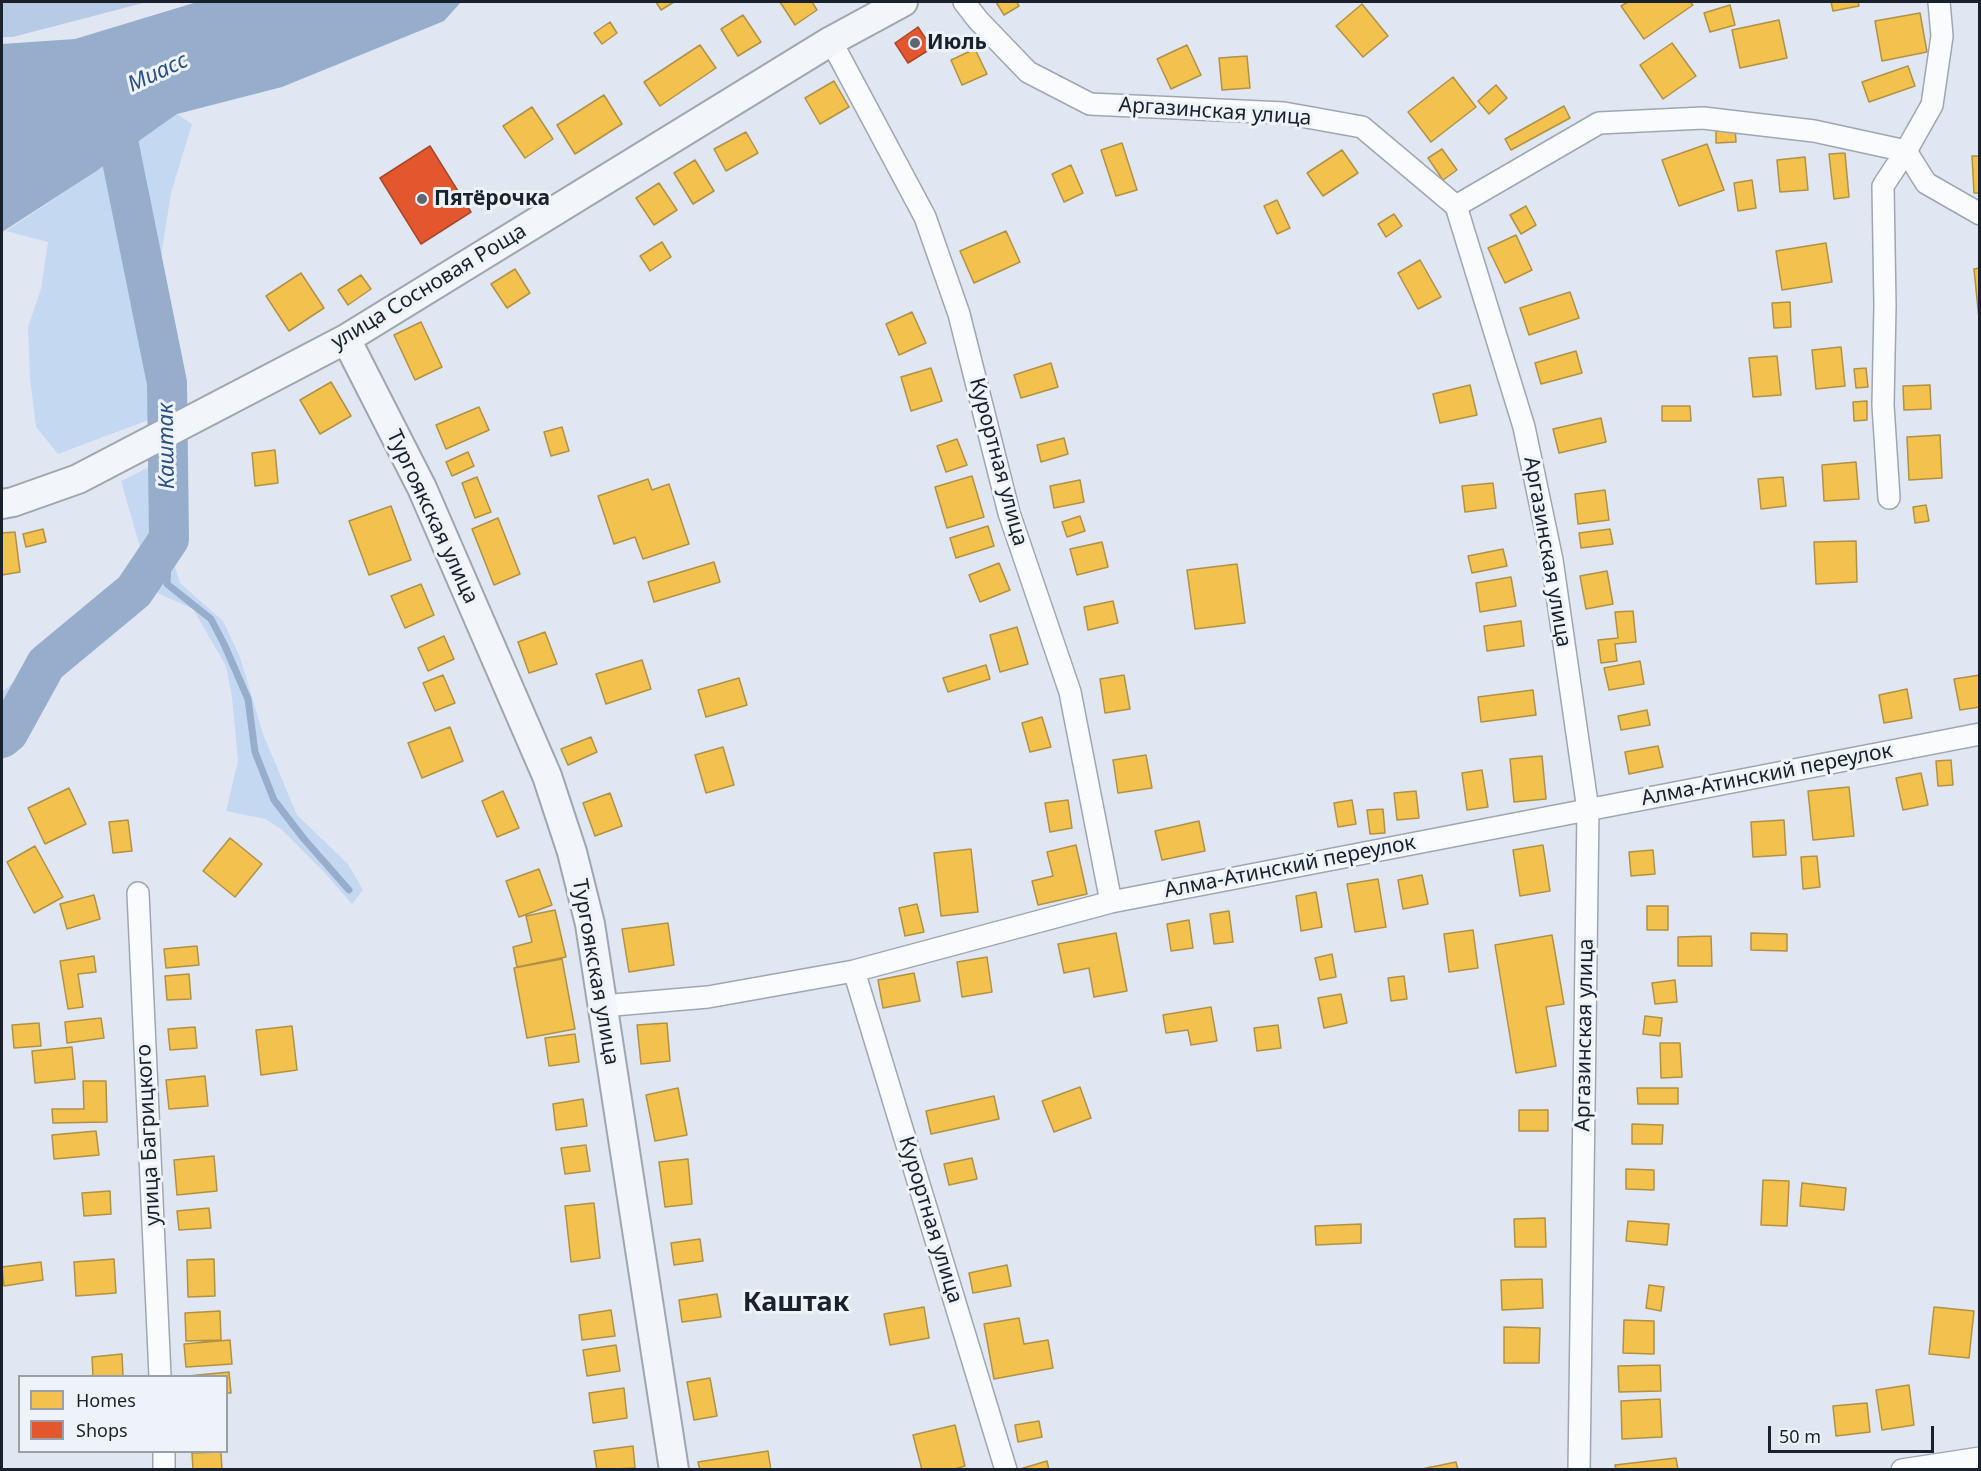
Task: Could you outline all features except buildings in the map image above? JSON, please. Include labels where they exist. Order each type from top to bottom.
[{"type":"main road","name":"улица Сосновая Роща","points":[[2,504],[78,479],[346,339],[831,41],[903,2]]},
{"type":"main road","name":"Тургоякская улица","points":[[346,339],[422,489],[547,776],[572,852],[591,924],[674,1470]]},
{"type":"street","name":"Аргазинская улица","points":[[964,2],[978,20],[1028,72],[1090,104],[1284,113],[1362,127],[1456,206],[1524,426],[1552,560],[1588,810],[1580,1470]]},
{"type":"street","points":[[1889,498],[1883,405],[1885,306],[1883,186],[1932,105],[1942,36],[1939,2]]},
{"type":"street","name":"Курортная улица","points":[[831,41],[925,217],[958,314],[1009,513],[1070,692],[1112,902]]},
{"type":"street","points":[[1456,206],[1599,123],[1703,118],[1814,131],[1906,151],[1926,183],[1980,214]]},
{"type":"street","name":"Алма-Атинский переулок","points":[[603,1006],[708,997],[854,971],[1112,902],[1980,734]]},
{"type":"street","name":"улица Багрицкого","points":[[138,893],[160,1375]]},
{"type":"street","name":"Курортная улица","points":[[854,971],[1006,1470]]},
{"type":"street","points":[[164,1453],[164,1470]]},
{"type":"street","points":[[1902,1470],[1980,1458]]},
{"type":"shaded area","points":[[2,2],[147,2],[13,37],[2,37]]},
{"type":"shaded area","points":[[177,114],[192,124],[171,193],[155,295],[176,390],[167,413],[58,454],[36,427],[30,378],[28,327],[41,289],[48,242],[6,231]]},
{"type":"shaded area","points":[[186,449],[187,483],[173,560],[180,583],[223,621],[240,657],[263,734],[297,815],[348,864],[363,890],[352,904],[281,829],[265,819],[226,811],[238,761],[232,697],[226,666],[193,609],[153,591],[134,610],[72,660],[35,706],[14,745],[2,761],[2,692],[72,633],[144,561],[121,481]]},
{"type":"water","name":"Миасс","points":[[197,2],[461,2],[444,21],[282,87],[177,114],[95,172],[2,232],[2,44],[75,39]]},
{"type":"waterway","name":"Каштак","points":[[2,738],[8,733],[46,664],[134,591],[169,539],[167,383],[110,101]]},
{"type":"waterway","points":[[169,539],[167,584],[211,619],[224,644],[248,699],[255,752],[274,800],[304,839],[349,890]]},
{"type":"place","name":"Июль","points":[[915,43]]},
{"type":"place","name":"Пятёрочка","points":[[422,199]]},
{"type":"district","name":"Каштак","points":[[796,1303]]}]
